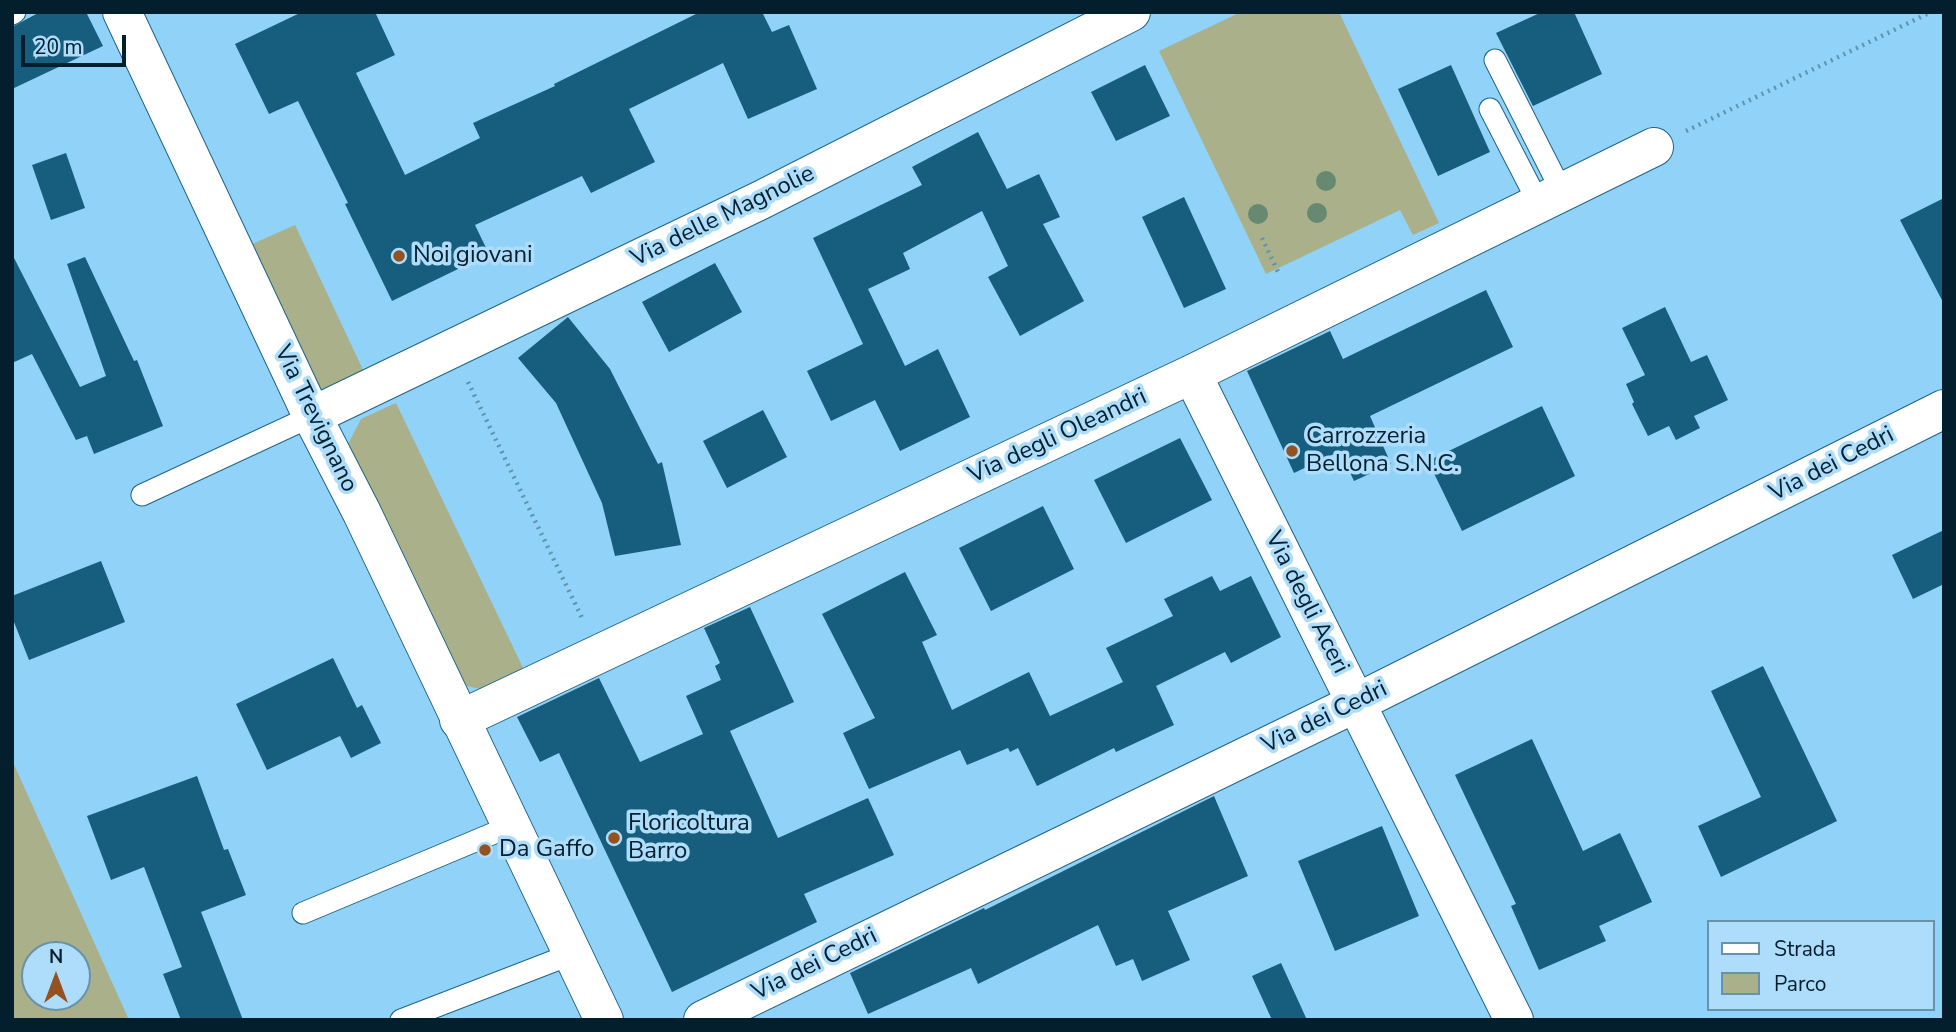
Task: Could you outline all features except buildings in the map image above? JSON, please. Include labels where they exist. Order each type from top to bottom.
[{"type":"street","name":"Via Trevignano","points":[[122,12],[312,416],[362,513],[458,720],[604,1020]]},
{"type":"street","name":"Via delle Magnolie","points":[[312,416],[761,200],[1131,12]]},
{"type":"street","name":"Via degli Oleandri","points":[[458,720],[1192,374],[1654,147]]},
{"type":"street","name":"Via degli Aceri","points":[[1192,374],[1514,1020]]},
{"type":"street","name":"Via dei Cedri","points":[[703,1020],[1356,703],[1944,409]]},
{"type":"lane","points":[[1495,60],[1550,198]]},
{"type":"lane","points":[[1490,109],[1550,198]]},
{"type":"lane","points":[[142,495],[312,416]]},
{"type":"lane","points":[[303,913],[511,826]]},
{"type":"lane","points":[[401,1020],[572,954]]},
{"type":"path","points":[[1654,147],[1931,12]]},
{"type":"path","points":[[1262,238],[1279,274]]},
{"type":"path","points":[[451,348],[587,629]]},
{"type":"green space","points":[[1241,12],[1339,12],[1439,223],[1413,235],[1400,210],[1266,274],[1159,51]]},
{"type":"green space","points":[[295,225],[364,372],[317,391],[250,245]]},
{"type":"green space","points":[[396,403],[526,674],[489,691],[458,684],[346,448],[361,419]]},
{"type":"green space","points":[[12,760],[129,1020],[12,1020]]},
{"type":"place","name":"Noi giovani","points":[[399,256]]},
{"type":"place","name":"Carrozzeria Bellona S.N.C.","points":[[1292,451]]},
{"type":"place","name":"Floricoltura Barro","points":[[614,838]]},
{"type":"place","name":"Da Gaffo","points":[[485,850]]}]
